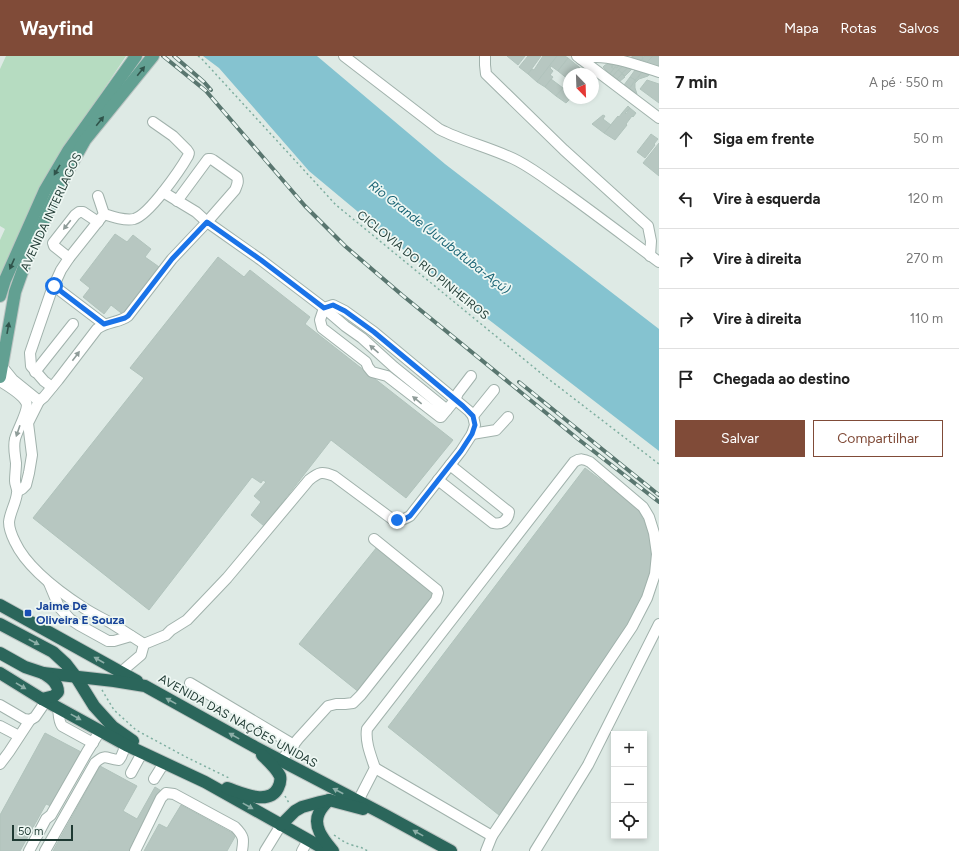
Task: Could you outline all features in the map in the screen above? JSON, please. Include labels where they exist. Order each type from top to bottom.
[{"type":"highway","points":[[0,605],[145,686]]},
{"type":"highway","points":[[0,624],[53,652],[66,664],[94,706],[113,727],[164,762]]},
{"type":"highway","name":"AVENIDA DAS NAÇÕES UNIDAS","points":[[0,653],[25,667],[43,673],[145,686],[255,748],[451,851]]},
{"type":"highway","points":[[0,673],[44,700],[100,731],[142,753],[204,782],[328,851]]},
{"type":"highway","points":[[43,673],[56,684],[58,688],[58,692],[54,696],[44,700]]},
{"type":"highway","points":[[204,782],[256,797],[273,795],[280,784],[281,778],[276,770],[255,748]]},
{"type":"highway","points":[[281,825],[295,811],[302,807],[329,800],[385,815]]},
{"type":"highway","points":[[329,800],[319,813],[317,818],[317,826],[321,836],[333,851]]},
{"type":"main road","points":[[124,83],[136,56]]},
{"type":"main road","points":[[124,83],[152,56]]},
{"type":"main road","name":"AVENIDA INTERLAGOS","points":[[0,296],[5,280],[45,190],[68,151],[124,83]]},
{"type":"main road","name":"AVENIDA INTERLAGOS","points":[[1,369],[16,292],[28,255],[67,172],[85,140],[124,83]]},
{"type":"street","points":[[344,56],[439,129],[454,137],[516,160],[602,219],[659,262]]},
{"type":"street","points":[[485,56],[486,74],[564,150],[648,226],[651,241],[650,256]]},
{"type":"street","points":[[579,57],[600,56],[621,60],[659,72]]},
{"type":"street","points":[[579,57],[659,118]]},
{"type":"street","points":[[69,258],[54,246],[53,242],[75,215],[79,212],[83,212],[101,218],[130,220],[142,216],[163,192],[182,165],[189,153],[187,150],[173,136],[153,122]]},
{"type":"street","points":[[144,644],[111,623],[85,609],[49,582],[38,572],[15,544],[11,534],[9,522],[18,491],[26,485],[31,460],[28,423],[38,401],[44,397],[97,329],[104,324],[128,316],[172,259],[235,190],[238,184],[237,177],[211,159],[208,160],[177,201]]},
{"type":"street","points":[[163,192],[196,212],[207,222],[261,260],[324,308],[447,410]]},
{"type":"street","points":[[52,387],[35,372],[31,366],[30,353],[61,270],[101,218],[98,196]]},
{"type":"street","points":[[54,286],[104,324]]},
{"type":"street","points":[[144,644],[166,635],[187,620],[227,578],[309,480],[319,473],[326,473],[334,476],[392,519],[403,520],[410,516],[461,451],[472,434],[475,425],[473,416],[463,406],[374,332],[345,311],[333,305],[324,308]]},
{"type":"street","points":[[324,308],[320,320],[322,328],[366,362],[372,372],[387,376],[440,417],[455,400],[458,393],[471,376]]},
{"type":"street","points":[[35,372],[73,324]]},
{"type":"street","points":[[384,375],[392,365]]},
{"type":"street","points":[[1,369],[38,401]]},
{"type":"street","points":[[0,381],[21,396],[26,402],[27,406],[19,426],[14,449],[16,463],[15,485],[18,491]]},
{"type":"street","points":[[473,416],[494,390]]},
{"type":"street","points":[[472,434],[496,430],[508,417]]},
{"type":"street","points":[[14,449],[31,460]]},
{"type":"street","points":[[486,851],[492,836],[632,627],[647,598],[655,574],[657,554],[654,533],[649,517],[643,508],[590,462],[584,460],[579,459],[574,462],[367,729],[367,741],[375,768],[492,836]]},
{"type":"street","points":[[16,463],[23,463],[31,460]]},
{"type":"street","points":[[438,480],[493,523],[498,524],[504,522],[509,512],[450,465]]},
{"type":"street","points":[[281,761],[328,706],[352,703],[361,696],[436,600],[438,593],[437,590],[374,540]]},
{"type":"street","points":[[49,582],[59,607],[70,619],[108,641],[114,642],[131,636]]},
{"type":"street","points":[[535,851],[588,765],[659,624]]},
{"type":"street","points":[[120,672],[141,655],[144,644]]},
{"type":"street","points":[[190,683],[294,745]]},
{"type":"street","points":[[0,764],[4,750],[19,736],[30,720],[35,717],[44,700]]},
{"type":"street","points":[[0,705],[24,719],[30,720]]},
{"type":"street","points":[[58,708],[58,717],[62,726],[93,743]]},
{"type":"street","points":[[0,726],[19,736]]},
{"type":"street","points":[[29,851],[46,819],[51,815],[100,731]]},
{"type":"street","points":[[45,851],[94,763],[100,758],[106,757],[119,760],[126,745]]},
{"type":"street","points":[[131,773],[142,753]]},
{"type":"street","points":[[154,779],[164,762]]},
{"type":"street","points":[[358,801],[375,768]]},
{"type":"street","points":[[135,851],[161,798],[166,793],[174,794],[236,827],[242,834],[244,842],[242,851]]},
{"type":"street","points":[[265,851],[281,825]]},
{"type":"street","points":[[302,851],[308,840]]},
{"type":"path","name":"CICLOVIA DO RIO PINHEIROS","points":[[198,56],[336,205],[542,374],[659,464]]},
{"type":"path","points":[[100,688],[114,710],[136,730],[186,757],[231,778]]},
{"type":"path","points":[[276,792],[284,794],[290,806],[295,811]]},
{"type":"path","points":[[332,834],[354,846],[361,847],[368,851]]},
{"type":"green space","points":[[6,56],[126,56],[58,158],[3,275],[0,273],[0,240],[5,229],[0,226],[0,69]]},
{"type":"water","name":"Rio Grande (Jurubatuba-Açú)","points":[[203,56],[317,56],[445,164],[659,329],[659,451],[471,306],[309,171],[219,68]]},
{"type":"building","points":[[507,56],[525,56],[518,65]]},
{"type":"building","points":[[528,56],[541,56],[528,74],[519,67]]},
{"type":"building","points":[[543,56],[557,56],[537,82],[528,74],[532,69],[534,70]]},
{"type":"building","points":[[557,56],[565,56],[568,58],[558,71],[551,66],[550,68],[553,71],[550,75],[553,77],[545,87],[537,82]]},
{"type":"building","points":[[632,56],[643,56],[642,60],[632,58]]},
{"type":"building","points":[[644,56],[653,56],[647,62],[642,60]]},
{"type":"building","points":[[653,56],[659,56],[659,67],[647,62]]},
{"type":"building","points":[[568,58],[579,67],[563,68],[563,75],[558,71]]},
{"type":"building","points":[[614,63],[619,65],[614,69],[611,67],[613,66],[609,64]]},
{"type":"building","points":[[609,64],[613,66],[611,67],[614,69],[610,74],[603,67]]},
{"type":"building","points":[[619,65],[623,66],[612,77],[609,75],[615,67],[617,68]]},
{"type":"building","points":[[623,66],[628,68],[622,73],[618,70]]},
{"type":"building","points":[[628,68],[632,69],[625,76],[622,73]]},
{"type":"building","points":[[618,70],[622,73],[616,80],[612,77]]},
{"type":"building","points":[[635,70],[642,72],[635,80],[630,77]]},
{"type":"building","points":[[642,72],[649,75],[639,79],[635,83],[637,94],[629,89]]},
{"type":"building","points":[[622,74],[625,77],[619,82],[616,80]]},
{"type":"building","points":[[630,77],[635,80],[629,89],[624,85]]},
{"type":"building","points":[[551,79],[563,88],[556,96],[545,87]]},
{"type":"building","points":[[647,80],[659,84],[659,103],[640,89]]},
{"type":"building","points":[[563,88],[563,101],[556,96]]},
{"type":"building","points":[[628,106],[636,113],[633,117],[632,116],[615,140],[604,133]]},
{"type":"building","points":[[603,115],[605,116],[603,119],[611,125],[604,133],[592,124]]},
{"type":"building","points":[[651,134],[658,139],[645,158],[637,152]]},
{"type":"building","points":[[659,143],[659,176],[643,163]]},
{"type":"building","points":[[115,234],[127,242],[133,235],[151,249],[145,257],[162,269],[125,316],[111,305],[104,314],[83,297],[90,288],[80,280]]},
{"type":"building","points":[[218,257],[244,277],[250,270],[310,317],[305,324],[453,440],[406,498],[331,440],[264,526],[251,515],[261,502],[254,496],[266,482],[263,480],[261,483],[252,477],[149,610],[33,518],[144,378],[130,368]]},
{"type":"building","points":[[585,468],[637,507],[650,538],[652,565],[648,590],[637,613],[499,815],[388,727]]},
{"type":"building","points":[[377,547],[436,596],[360,693],[299,644]]},
{"type":"building","points":[[45,733],[83,753],[53,807],[46,804],[20,851],[0,851],[0,815]]},
{"type":"building","points":[[100,766],[137,786],[123,811],[137,819],[155,787],[163,792],[130,851],[53,851]]},
{"type":"building","points":[[181,805],[236,835],[227,851],[144,851],[159,824],[167,828]]},
{"type":"railway","points":[[163,56],[206,91],[305,206],[345,246],[402,295],[578,439],[659,502]]},
{"type":"railway","points":[[174,56],[211,90]]},
{"type":"railway","points":[[519,382],[659,495]]},
{"type":"place","name":"Jaime De Oliveira E Souza","points":[[28,613]]},
{"type":"route","points":[[54,286],[104,324],[125,318],[179,250],[207,222],[261,260],[324,308],[333,305],[345,311],[374,332],[469,411],[473,416],[475,425],[472,434],[461,451],[410,516],[403,520],[397,520]]}]
